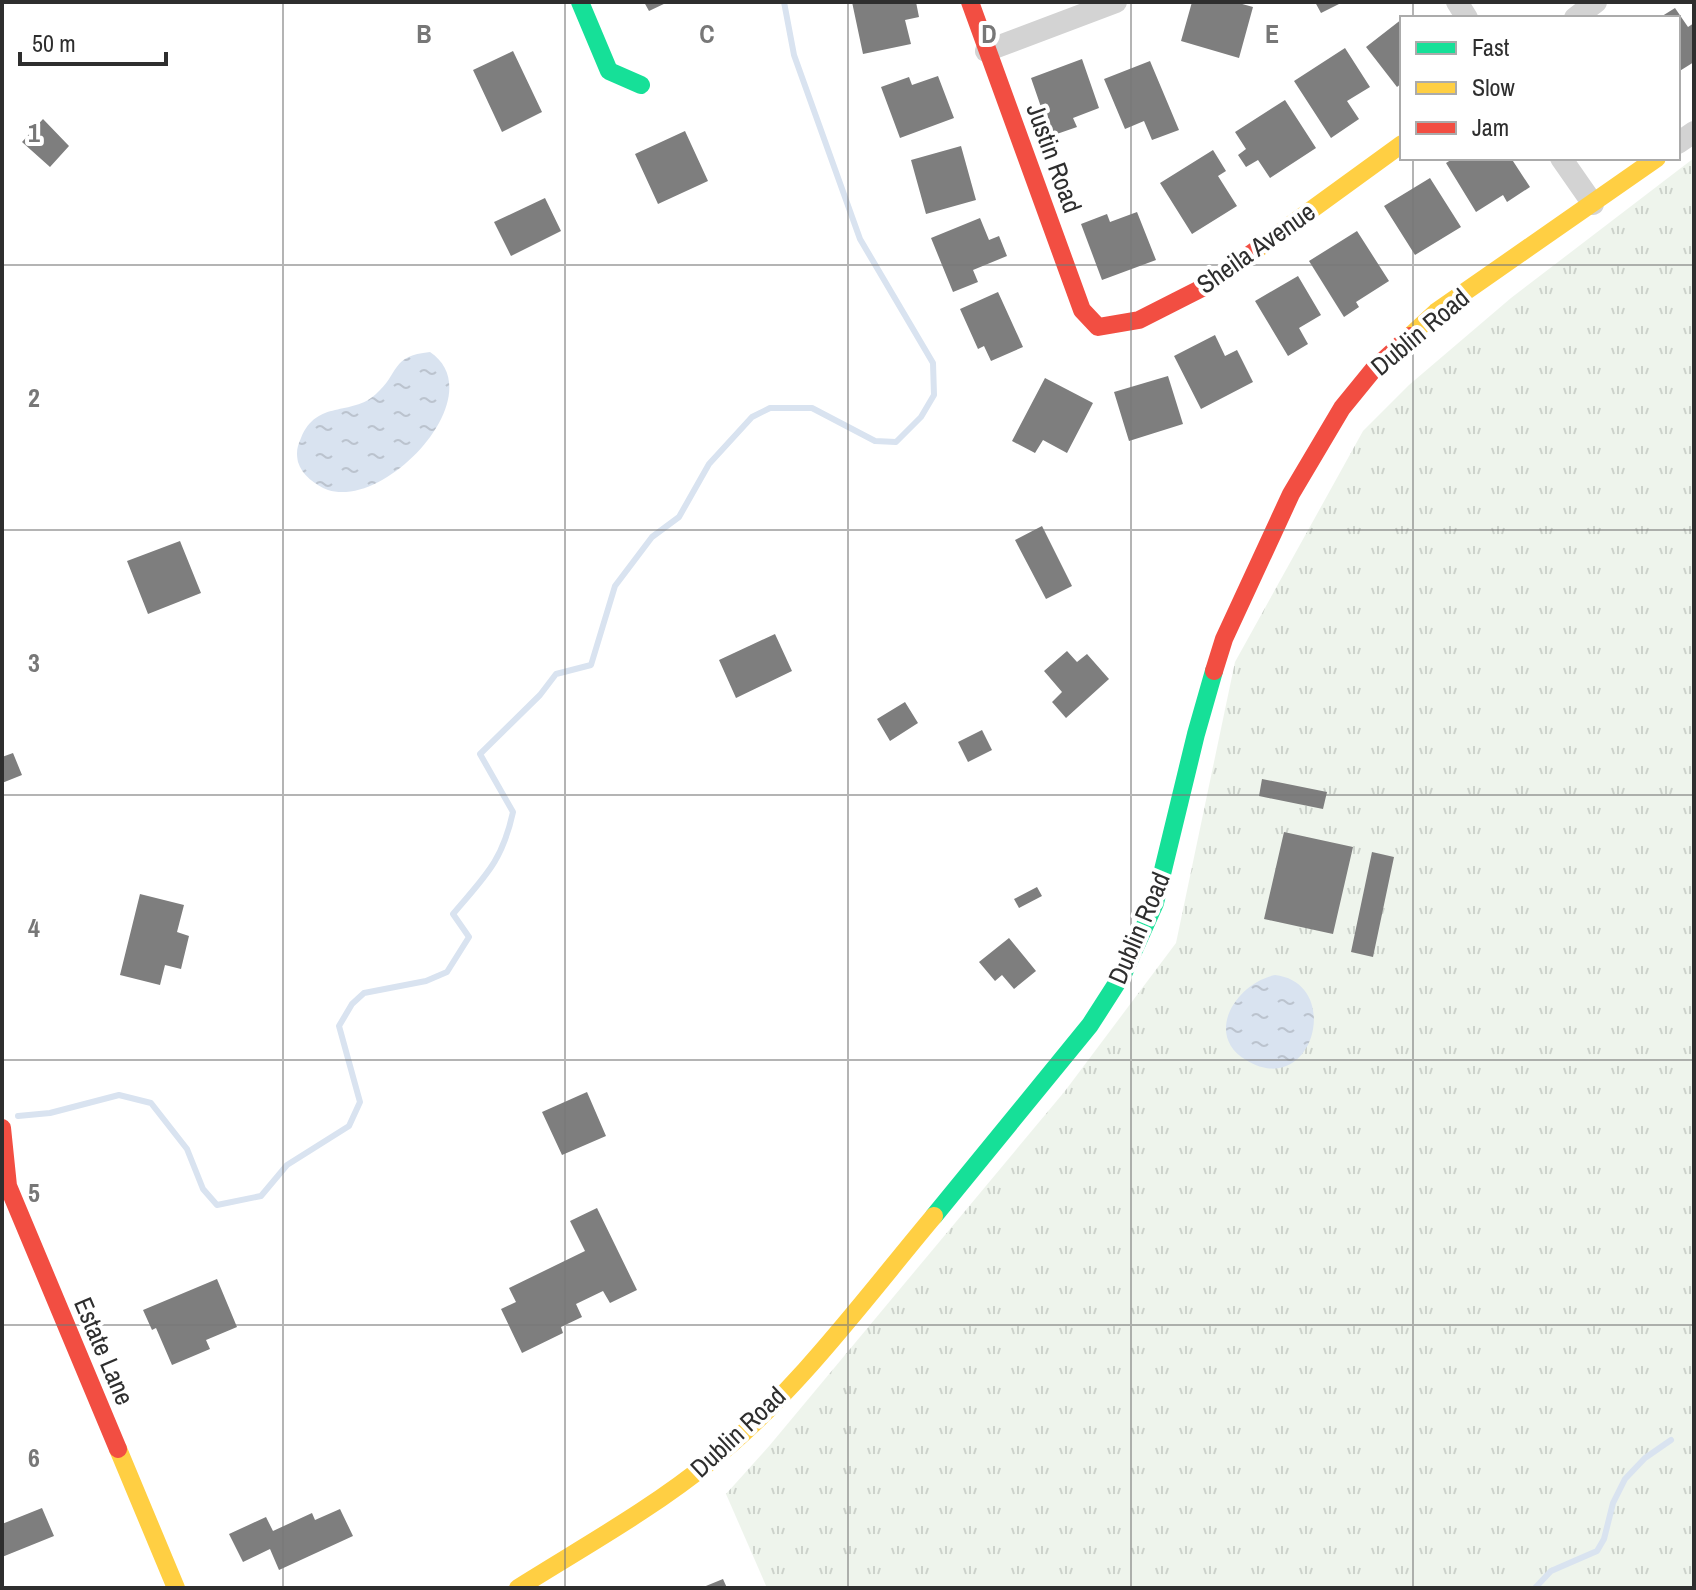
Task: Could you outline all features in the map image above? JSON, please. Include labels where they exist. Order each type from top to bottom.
[{"type":"street","points":[[580,2],[609,71],[641,85]]},
{"type":"street","name":"Justin Road","points":[[970,2],[1082,310],[1098,327]]},
{"type":"street","points":[[986,51],[1116,2]]},
{"type":"street","points":[[1578,16],[1596,2]]},
{"type":"street","name":"Sheila Avenue","points":[[1098,327],[1139,320],[1206,286],[1400,145]]},
{"type":"street","points":[[1562,160],[1593,204]]},
{"type":"street","name":"Dublin Road","points":[[518,1588],[670,1492],[713,1460],[752,1425],[827,1342],[1090,1025],[1112,994],[1136,949],[1155,903],[1196,734],[1224,639],[1268,542],[1326,433],[1358,387],[1413,331],[1654,160]]},
{"type":"street","name":"Estate Lane","points":[[2,1128],[12,1198],[176,1588]]},
{"type":"green space","points":[[1694,158],[1694,1588],[767,1588],[726,1494],[1065,1091],[1176,943],[1235,662],[1363,431],[1409,385],[1511,298]]},
{"type":"water","points":[[430,352],[446,371],[449,394],[441,419],[425,444],[403,466],[378,482],[352,491],[328,490],[310,479],[300,467],[297,455],[308,426],[325,413],[366,401],[384,386],[408,357]]},
{"type":"water","points":[[1275,975],[1296,983],[1309,997],[1314,1016],[1312,1036],[1303,1053],[1288,1065],[1269,1068],[1246,1060],[1233,1049],[1227,1037],[1226,1024],[1230,1011],[1248,988]]},
{"type":"building","points":[[644,2],[668,2],[649,11]]},
{"type":"building","points":[[852,2],[916,2],[919,17],[905,20],[911,44],[863,54]]},
{"type":"building","points":[[1192,2],[1235,2],[1253,7],[1239,58],[1181,41]]},
{"type":"building","points":[[1315,2],[1343,2],[1321,13]]},
{"type":"building","points":[[1675,8],[1688,27],[1694,23],[1694,62],[1680,71],[1680,16],[1662,16]]},
{"type":"building","points":[[1400,21],[1400,85],[1397,87],[1366,47]]},
{"type":"building","points":[[1345,48],[1370,87],[1347,101],[1359,119],[1331,138],[1294,81]]},
{"type":"building","points":[[513,51],[542,112],[502,132],[473,70]]},
{"type":"building","points":[[1082,59],[1099,108],[1073,118],[1077,127],[1051,136],[1031,78]]},
{"type":"building","points":[[1150,61],[1179,130],[1152,140],[1144,121],[1125,129],[1104,79]]},
{"type":"building","points":[[938,76],[954,118],[900,138],[881,87],[909,77],[912,85]]},
{"type":"building","points":[[1285,100],[1316,148],[1270,178],[1258,160],[1246,167],[1238,155],[1246,149],[1235,132]]},
{"type":"building","points":[[43,119],[69,146],[50,167],[22,142]]},
{"type":"building","points":[[685,131],[708,181],[658,204],[635,154]]},
{"type":"building","points":[[961,146],[976,200],[926,214],[911,160]]},
{"type":"building","points":[[1213,150],[1226,171],[1218,176],[1237,206],[1192,234],[1160,183]]},
{"type":"building","points":[[1451,160],[1512,160],[1530,187],[1507,202],[1503,195],[1476,212],[1446,163]]},
{"type":"building","points":[[1430,178],[1461,227],[1415,255],[1384,206]]},
{"type":"building","points":[[545,198],[561,231],[511,256],[494,222]]},
{"type":"building","points":[[1137,212],[1156,260],[1102,280],[1081,224],[1107,214],[1110,222]]},
{"type":"building","points":[[980,218],[989,240],[999,236],[1007,256],[973,270],[978,282],[953,292],[931,238]]},
{"type":"building","points":[[1357,231],[1389,281],[1356,302],[1359,307],[1344,317],[1309,261]]},
{"type":"building","points":[[1298,276],[1321,315],[1299,328],[1308,344],[1288,356],[1255,301]]},
{"type":"building","points":[[998,292],[1023,347],[991,361],[984,346],[978,349],[960,309]]},
{"type":"building","points":[[1215,335],[1225,356],[1237,350],[1253,382],[1201,409],[1174,356]]},
{"type":"building","points":[[1168,376],[1183,424],[1129,441],[1114,392]]},
{"type":"building","points":[[1045,378],[1093,403],[1067,453],[1043,440],[1035,453],[1012,441]]},
{"type":"building","points":[[1042,526],[1072,586],[1046,599],[1015,540]]},
{"type":"building","points":[[180,541],[201,593],[148,614],[127,561]]},
{"type":"building","points":[[775,634],[792,671],[736,698],[719,660]]},
{"type":"building","points":[[1067,651],[1077,662],[1087,654],[1109,679],[1066,718],[1052,702],[1062,692],[1044,671]]},
{"type":"building","points":[[905,702],[918,723],[890,741],[877,719]]},
{"type":"building","points":[[982,730],[992,750],[968,762],[958,742]]},
{"type":"building","points":[[13,753],[22,775],[2,783],[2,757]]},
{"type":"building","points":[[1262,779],[1327,792],[1323,809],[1259,796]]},
{"type":"building","points":[[1284,832],[1353,847],[1333,934],[1264,919]]},
{"type":"building","points":[[1372,852],[1394,857],[1373,957],[1351,952]]},
{"type":"building","points":[[1037,887],[1042,896],[1019,908],[1014,899]]},
{"type":"building","points":[[140,894],[184,905],[177,932],[189,936],[181,969],[165,965],[160,985],[120,975]]},
{"type":"building","points":[[1009,938],[1036,971],[1014,989],[1002,975],[995,981],[979,962]]},
{"type":"building","points":[[587,1092],[606,1136],[562,1155],[542,1112]]},
{"type":"building","points":[[597,1208],[637,1290],[610,1303],[603,1291],[576,1304],[582,1317],[561,1327],[563,1333],[522,1353],[501,1309],[516,1302],[509,1288],[585,1251],[570,1221]]},
{"type":"building","points":[[217,1279],[237,1327],[206,1340],[210,1349],[172,1365],[156,1328],[152,1330],[143,1310]]},
{"type":"building","points":[[42,1508],[54,1536],[2,1557],[2,1524]]},
{"type":"building","points":[[340,1509],[353,1536],[279,1570],[270,1549],[243,1562],[229,1534],[266,1517],[273,1531],[312,1513],[315,1520]]},
{"type":"building","points":[[723,1579],[727,1588],[701,1588]]},
{"type":"waterway","points":[[18,1116],[50,1113],[119,1095],[151,1103],[187,1149],[203,1189],[217,1205],[261,1196],[287,1165],[349,1126],[360,1102],[339,1026],[352,1004],[364,993],[426,981],[447,972],[469,937],[453,914],[498,856],[513,812],[480,754],[540,695],[556,674],[591,665],[615,586],[652,537],[679,517],[709,464],[752,417],[770,408],[812,408],[875,441],[896,442],[921,417],[934,395],[933,363],[860,239],[794,55],[784,2]]},
{"type":"waterway","points":[[1535,1588],[1551,1571],[1597,1551],[1604,1539],[1613,1503],[1625,1479],[1645,1458],[1671,1440]]},
{"type":"traffic: fast","points":[[580,2],[609,71],[641,85]]},
{"type":"traffic: fast","points":[[934,1216],[1090,1025],[1124,972],[1155,903],[1214,671]]},
{"type":"traffic: slow","points":[[1256,250],[1400,145]]},
{"type":"traffic: slow","points":[[1410,336],[1436,312],[1654,160]]},
{"type":"traffic: slow","points":[[518,1588],[666,1495],[743,1434],[829,1344],[934,1216]]},
{"type":"traffic: slow","points":[[118,1449],[176,1588]]},
{"type":"traffic: jam","points":[[970,2],[1082,310],[1098,327],[1139,320],[1206,286],[1256,250]]},
{"type":"traffic: jam","points":[[1214,671],[1224,639],[1291,494],[1342,408],[1373,370],[1410,336]]},
{"type":"traffic: jam","points":[[2,1128],[8,1186],[118,1449]]}]
